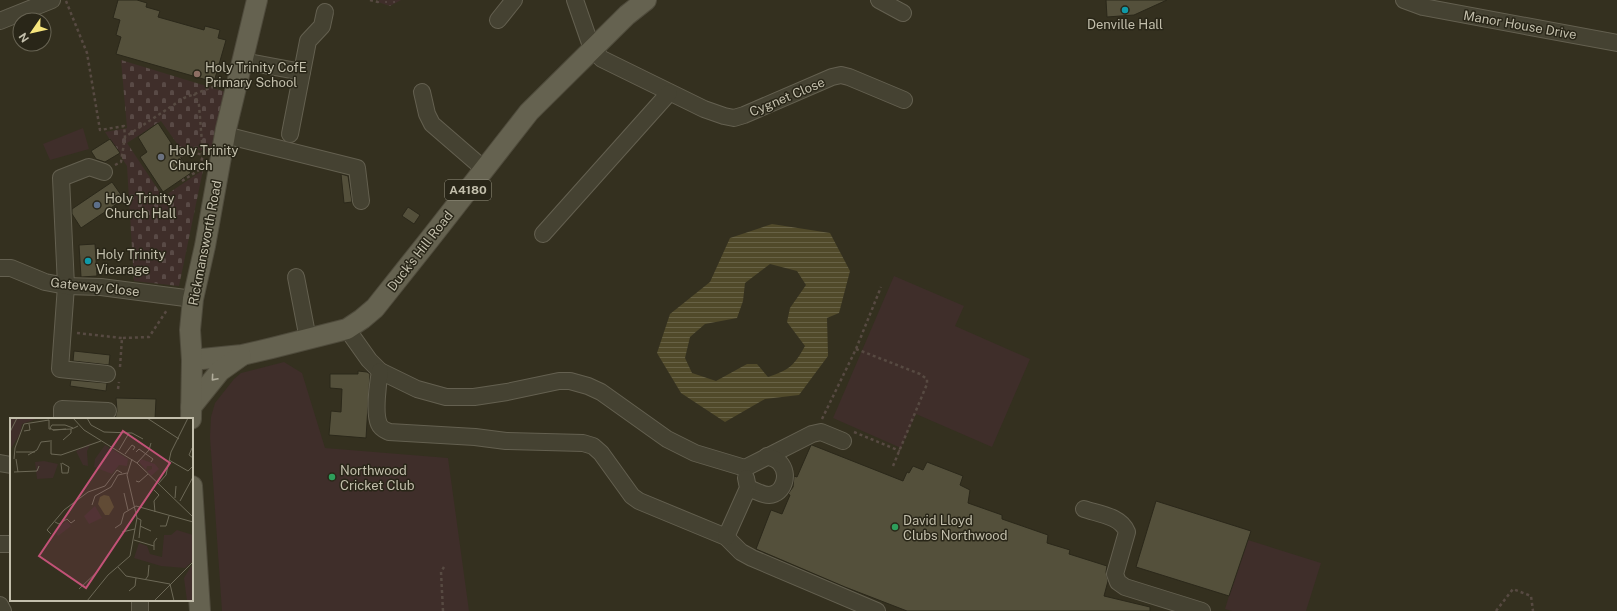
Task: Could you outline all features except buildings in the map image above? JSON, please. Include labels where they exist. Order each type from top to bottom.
[{"type":"main road","name":"Rickmansworth Road","points":[[191,413],[192,360],[190,330],[184,298],[205,246],[212,158],[225,135],[258,0]]},
{"type":"main road","name":"Duck's Hill Road","points":[[192,360],[242,355],[347,329],[362,319],[375,308],[528,112],[627,15],[646,0]]},
{"type":"main road","points":[[191,413],[220,371],[242,355]]},
{"type":"main road","points":[[193,512],[200,611]]},
{"type":"street","points":[[0,21],[52,0]]},
{"type":"street","points":[[498,20],[514,0]]},
{"type":"street","points":[[575,0],[592,49]]},
{"type":"street","points":[[879,0],[902,13]]},
{"type":"street","name":"Manor House Drive","points":[[1404,0],[1617,43]]},
{"type":"street","points":[[290,134],[308,41],[322,26],[326,12]]},
{"type":"street","name":"Cygnet Close","points":[[592,49],[602,59],[669,93],[704,109],[734,118],[766,107],[832,77],[841,75],[849,76],[904,100]]},
{"type":"street","points":[[242,61],[302,72]]},
{"type":"street","points":[[422,92],[426,114],[432,124],[484,169]]},
{"type":"street","points":[[543,234],[669,93]]},
{"type":"street","points":[[225,135],[357,168],[361,201]]},
{"type":"street","points":[[104,172],[89,167],[61,178],[66,286],[60,369],[115,374]]},
{"type":"street","name":"Gateway Close","points":[[0,268],[11,268],[45,282],[66,286],[101,287],[184,298]]},
{"type":"street","points":[[296,277],[308,339]]},
{"type":"street","points":[[347,329],[369,360],[380,371],[417,390],[446,396],[474,397],[559,381],[570,381],[588,386],[601,392],[667,439],[695,453],[745,468],[812,434],[821,432],[846,436]]},
{"type":"street","points":[[380,371],[378,411],[379,424],[382,429],[389,432],[475,437],[506,441],[583,443],[593,446],[601,453],[632,496],[639,501],[726,537],[741,552],[752,558],[877,611]]},
{"type":"street","points":[[62,418],[62,409],[108,411]]},
{"type":"street","points":[[748,488],[768,495],[774,494],[782,487],[786,474],[783,467],[775,459],[767,456]]},
{"type":"street","points":[[0,463],[10,465]]},
{"type":"street","points":[[726,537],[748,488],[745,468]]},
{"type":"street","points":[[1084,509],[1120,521],[1125,526],[1127,532],[1115,574],[1118,582],[1124,587],[1202,611]]},
{"type":"street","points":[[0,605],[3,611]]},
{"type":"path","points":[[66,0],[87,53],[100,130],[124,126],[125,137],[121,162],[104,172]]},
{"type":"path","points":[[370,0],[378,2],[379,0]]},
{"type":"path","points":[[125,137],[184,98],[218,85],[236,89]]},
{"type":"path","points":[[194,94],[199,105],[212,158]]},
{"type":"path","points":[[180,156],[195,153],[212,158]]},
{"type":"path","points":[[182,181],[199,170],[212,158]]},
{"type":"path","points":[[822,420],[856,349],[881,287]]},
{"type":"path","points":[[62,331],[122,338],[149,338],[184,298]]},
{"type":"path","points":[[118,389],[115,374],[122,338]]},
{"type":"path","points":[[856,349],[920,374],[927,379],[927,384],[893,466]]},
{"type":"path","points":[[846,436],[900,451]]},
{"type":"path","points":[[443,611],[441,572],[444,567]]},
{"type":"path","points":[[1496,611],[1513,589],[1531,596],[1533,611]]},
{"type":"green space","points":[[379,0],[401,0],[390,6],[378,2]]},
{"type":"green space","points":[[121,60],[226,92],[210,153],[195,149],[183,152],[161,121],[127,143],[163,197],[203,170],[179,286],[134,281],[127,166],[105,132],[127,128]]},
{"type":"green space","points":[[83,128],[89,149],[50,160],[43,144]]},
{"type":"green space","points":[[894,276],[964,306],[955,326],[1030,359],[992,447],[916,414],[901,448],[833,418]]},
{"type":"green space","name":"Northwood Cricket Club","points":[[284,362],[302,373],[325,448],[448,458],[469,611],[222,611],[210,437],[211,417],[215,403],[234,379],[241,373]]},
{"type":"green space","points":[[1156,501],[1251,531],[1248,540],[1321,563],[1306,611],[1232,611],[1225,609],[1229,596],[1136,567]]},
{"type":"shaded area","points":[[772,224],[830,233],[850,271],[839,313],[827,318],[828,356],[799,395],[765,399],[725,422],[681,393],[657,353],[670,314],[710,282],[730,238]],"holes":[[[770,264],[797,271],[806,285],[790,308],[787,322],[805,346],[794,363],[781,372],[768,377],[757,364],[747,364],[716,381],[692,373],[685,358],[690,337],[705,324],[737,318],[743,301],[745,283]]]},
{"type":"place","name":"Denville Hall","points":[[1125,10]]},
{"type":"place","name":"Holy Trinity CofE Primary School","points":[[197,74]]},
{"type":"place","name":"Holy Trinity Church","points":[[161,157]]},
{"type":"place","name":"Holy Trinity Church Hall","points":[[97,205]]},
{"type":"place","name":"Holy Trinity Vicarage","points":[[88,261]]},
{"type":"place","name":"Northwood Cricket Club","points":[[332,477]]},
{"type":"place","name":"David Lloyd Clubs Northwood","points":[[895,527]]}]
